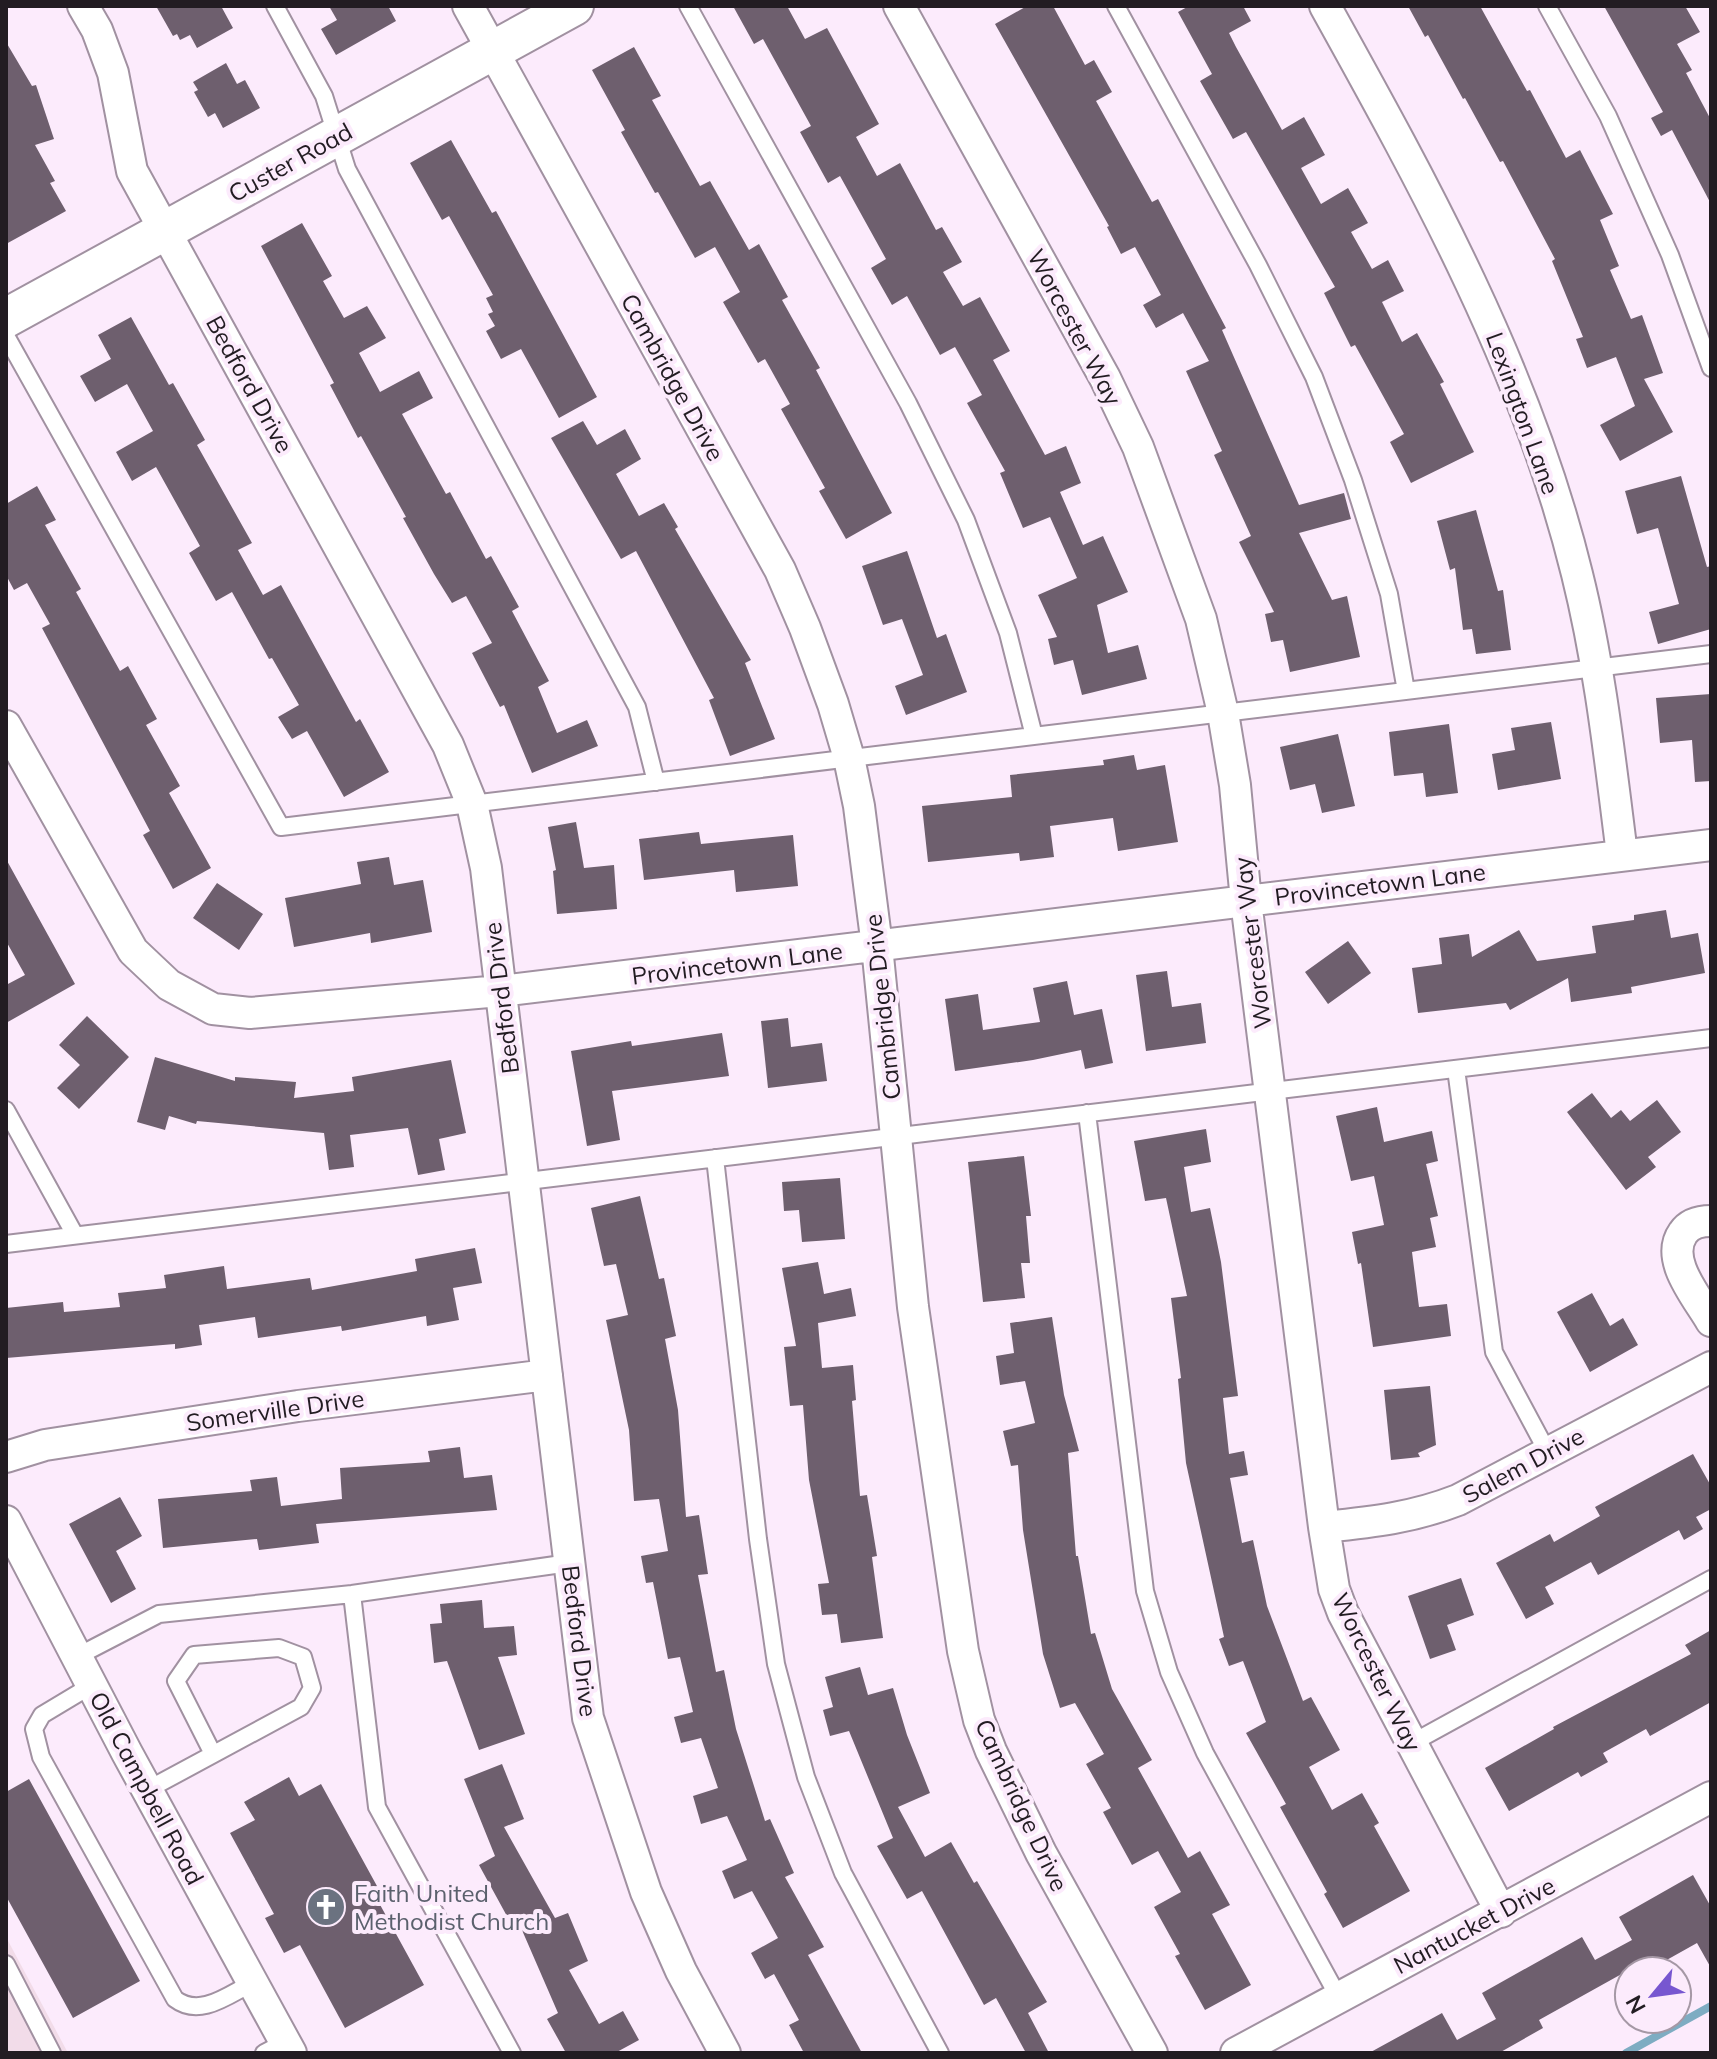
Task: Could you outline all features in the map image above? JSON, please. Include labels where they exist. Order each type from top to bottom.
[{"type":"street","name":"Bedford Drive","points":[[83,6],[97,30],[113,73],[132,171],[448,745],[472,804],[486,868],[588,1718],[612,1798],[646,1892],[681,1971],[725,2053]]},
{"type":"street","name":"Cambridge Drive","points":[[468,6],[780,570],[833,704],[859,806],[877,946],[917,1338],[963,1651],[979,1720],[1041,1853],[1152,2053]]},
{"type":"street","name":"Custer Road","points":[[6,318],[574,6]]},
{"type":"street","name":"Worcester Way","points":[[899,6],[1105,378],[1138,447],[1201,619],[1223,713],[1235,785],[1269,1091],[1334,1589],[1343,1613],[1501,1912]]},
{"type":"street","name":"Lexington Lane","points":[[1325,6],[1426,188],[1498,339],[1538,446],[1572,557],[1598,668],[1622,854]]},
{"type":"street","name":"Provincetown Lane","points":[[6,726],[133,951],[169,985],[213,1009],[250,1013],[500,991],[1711,845]]},
{"type":"street","points":[[1711,1221],[1697,1222],[1687,1228],[1681,1235],[1676,1252],[1679,1264],[1711,1321]]},
{"type":"street","name":"Salem Drive","points":[[1324,1527],[1395,1520],[1458,1500],[1711,1367]]},
{"type":"street","name":"Somerville Drive","points":[[6,1457],[45,1445],[298,1406],[547,1375]]},
{"type":"street","name":"Old Campbell Road","points":[[6,1523],[252,1983],[280,2049]]},
{"type":"street","name":"Nantucket Drive","points":[[1236,2053],[1711,1797]]},
{"type":"lane","points":[[275,6],[324,96],[347,169],[637,707],[656,782]]},
{"type":"lane","points":[[688,6],[908,403],[966,520],[1008,633],[1034,736]]},
{"type":"lane","points":[[1116,6],[1258,265],[1314,377],[1353,480],[1389,594],[1406,691]]},
{"type":"lane","points":[[1547,6],[1608,116],[1670,255],[1711,368]]},
{"type":"lane","points":[[6,336],[281,827],[1711,654]]},
{"type":"lane","points":[[6,1244],[1711,1038]]},
{"type":"lane","points":[[1456,1069],[1494,1352],[1548,1453]]},
{"type":"lane","points":[[6,1110],[75,1235]]},
{"type":"lane","points":[[1087,1113],[1149,1604],[1169,1672],[1205,1753],[1339,1998]]},
{"type":"lane","points":[[715,1158],[758,1539],[776,1664],[806,1777],[843,1873],[940,2053]]},
{"type":"lane","points":[[76,1657],[159,1614],[352,1594],[569,1563]]},
{"type":"lane","points":[[1412,1743],[1711,1579]]},
{"type":"lane","points":[[352,1594],[377,1807],[512,2053]]},
{"type":"lane","points":[[147,1790],[301,1707],[312,1688],[303,1657],[279,1648],[194,1655],[176,1681],[213,1754]]},
{"type":"lane","points":[[92,1685],[42,1715],[34,1729],[41,1757],[175,1999],[185,2007],[196,2009],[252,1983]]},
{"type":"lane","points":[[6,1964],[52,2053]]},
{"type":"shaded area","points":[[6,1937],[68,2053],[6,2053]]},
{"type":"building","points":[[156,6],[221,6],[233,28],[197,48],[190,35],[180,40],[177,34],[173,36]]},
{"type":"building","points":[[329,6],[388,6],[396,21],[336,55],[321,29],[337,20]]},
{"type":"building","points":[[733,6],[787,6],[805,39],[827,28],[879,124],[856,137],[877,176],[900,163],[936,230],[942,227],[962,262],[943,272],[963,306],[980,297],[1010,351],[993,360],[1045,455],[1066,446],[1081,483],[1060,492],[1083,545],[1103,536],[1128,592],[1097,605],[1108,653],[1138,645],[1147,679],[1082,695],[1073,660],[1054,665],[1048,639],[1057,637],[1038,595],[1077,578],[1050,517],[1023,528],[1000,473],[1005,471],[967,403],[982,395],[955,347],[940,355],[907,296],[892,305],[871,268],[886,259],[840,176],[828,183],[800,132],[811,126],[763,39],[754,44]]},
{"type":"building","points":[[1027,6],[1053,6],[1085,65],[1094,60],[1112,92],[1096,101],[1152,202],[1158,199],[1226,328],[1222,330],[1299,505],[1344,493],[1351,519],[1299,533],[1332,600],[1347,596],[1360,657],[1290,672],[1283,640],[1271,642],[1265,614],[1274,612],[1239,542],[1251,536],[1214,455],[1222,451],[1186,371],[1209,361],[1183,313],[1156,328],[1143,305],[1161,295],[1135,247],[1121,254],[1109,226],[995,24]]},
{"type":"building","points":[[1189,6],[1243,6],[1251,21],[1229,33],[1236,47],[1282,130],[1304,117],[1325,155],[1301,168],[1321,204],[1348,188],[1368,223],[1351,232],[1372,269],[1388,260],[1404,291],[1382,302],[1402,342],[1417,333],[1444,382],[1440,384],[1474,452],[1411,483],[1390,442],[1404,434],[1355,345],[1351,347],[1324,293],[1335,287],[1246,132],[1233,139],[1200,81],[1212,74],[1178,12]]},
{"type":"building","points":[[1408,6],[1480,6],[1566,158],[1580,150],[1613,214],[1600,220],[1619,266],[1610,270],[1631,319],[1642,315],[1663,373],[1644,379],[1673,432],[1620,461],[1600,425],[1635,406],[1616,357],[1587,368],[1576,339],[1583,337],[1552,261],[1555,259],[1503,161],[1500,162],[1428,35],[1425,37]]},
{"type":"building","points":[[1604,6],[1685,6],[1700,32],[1677,44],[1692,70],[1686,73],[1711,120],[1711,204],[1672,130],[1661,136],[1651,118],[1663,112]]},
{"type":"building","points":[[6,42],[32,86],[36,85],[54,139],[35,145],[55,181],[50,183],[66,211],[6,244]]},
{"type":"building","points":[[634,47],[661,96],[652,100],[700,186],[710,181],[749,250],[759,244],[788,297],[782,300],[820,368],[816,370],[892,513],[846,539],[819,491],[825,488],[781,409],[790,404],[765,359],[758,363],[723,302],[740,292],[715,247],[695,258],[621,132],[625,130],[592,70]]},
{"type":"building","points":[[226,63],[237,84],[245,80],[260,108],[223,128],[215,113],[208,117],[194,92],[198,90],[193,82]]},
{"type":"building","points":[[451,140],[492,213],[496,211],[597,397],[559,418],[521,349],[501,359],[486,331],[495,326],[488,314],[493,312],[486,298],[493,295],[449,216],[442,220],[410,163]]},
{"type":"building","points":[[302,223],[332,276],[323,281],[344,318],[367,306],[386,338],[359,353],[380,392],[419,371],[433,398],[402,414],[446,494],[450,492],[486,559],[491,556],[519,607],[512,611],[549,681],[538,687],[557,733],[587,720],[598,746],[532,773],[504,705],[500,707],[472,653],[492,643],[466,596],[452,603],[434,574],[403,518],[406,517],[330,385],[334,383],[261,246]]},
{"type":"building","points":[[131,317],[169,385],[173,383],[205,440],[197,445],[252,543],[238,550],[263,595],[281,585],[356,722],[360,719],[389,772],[344,797],[307,731],[292,739],[278,717],[299,705],[232,592],[216,601],[189,553],[200,546],[156,467],[132,481],[116,452],[153,431],[127,384],[95,402],[80,376],[111,359],[98,335]]},
{"type":"building","points":[[583,421],[597,445],[625,429],[641,459],[616,474],[639,516],[664,503],[678,527],[675,529],[751,660],[745,663],[775,739],[730,756],[709,700],[714,698],[636,551],[621,559],[551,438]]},
{"type":"building","points":[[1681,476],[1707,567],[1711,566],[1711,629],[1658,644],[1649,612],[1679,604],[1658,528],[1637,534],[1625,491]]},
{"type":"building","points":[[37,486],[56,520],[45,525],[81,589],[76,592],[120,671],[128,666],[157,719],[146,725],[180,786],[169,793],[211,868],[173,889],[143,835],[150,831],[42,628],[50,624],[27,583],[14,590],[6,575],[6,504]]},
{"type":"building","points":[[1476,510],[1498,591],[1503,590],[1511,650],[1476,654],[1472,629],[1463,630],[1455,568],[1450,570],[1437,521]]},
{"type":"building","points":[[907,551],[937,638],[946,634],[967,692],[906,715],[895,686],[923,675],[902,619],[883,625],[862,566]]},
{"type":"building","points":[[1711,694],[1711,781],[1695,782],[1692,740],[1660,743],[1656,698]]},
{"type":"building","points":[[1551,722],[1561,779],[1498,790],[1492,754],[1515,750],[1511,728]]},
{"type":"building","points":[[1449,724],[1458,793],[1426,797],[1423,773],[1394,776],[1389,732]]},
{"type":"building","points":[[1338,734],[1355,806],[1322,813],[1315,784],[1290,790],[1280,747]]},
{"type":"building","points":[[1134,755],[1137,770],[1165,765],[1178,842],[1118,851],[1113,818],[1050,826],[1054,857],[1020,861],[1019,853],[928,862],[922,806],[1012,797],[1010,775],[1104,765],[1103,760]]},
{"type":"building","points":[[576,822],[584,868],[614,865],[617,909],[557,914],[553,871],[556,870],[548,827]]},
{"type":"building","points":[[699,832],[701,844],[793,835],[798,886],[736,892],[734,870],[644,880],[639,839]]},
{"type":"building","points":[[389,857],[394,885],[423,880],[432,932],[371,943],[370,933],[294,947],[285,898],[361,884],[357,862]]},
{"type":"building","points":[[6,859],[75,984],[6,1023],[6,985],[25,975],[6,941]]},
{"type":"building","points":[[217,883],[263,914],[239,950],[193,918]]},
{"type":"building","points":[[1666,910],[1671,938],[1698,933],[1705,973],[1631,987],[1632,993],[1571,1002],[1568,978],[1510,1010],[1506,1003],[1418,1013],[1412,968],[1442,964],[1439,938],[1469,934],[1472,957],[1519,930],[1537,961],[1596,953],[1592,926],[1634,920],[1634,915]]},
{"type":"building","points":[[1348,941],[1371,973],[1328,1004],[1305,972]]},
{"type":"building","points":[[1167,971],[1172,1007],[1201,1003],[1206,1043],[1146,1051],[1136,975]]},
{"type":"building","points":[[1067,981],[1074,1015],[1102,1009],[1113,1063],[1085,1069],[1081,1050],[955,1071],[945,999],[978,994],[983,1030],[1040,1022],[1033,988]]},
{"type":"building","points":[[87,1016],[129,1057],[79,1109],[57,1088],[80,1065],[59,1045]]},
{"type":"building","points":[[788,1018],[791,1047],[822,1043],[827,1081],[768,1088],[761,1021]]},
{"type":"building","points":[[722,1033],[729,1076],[612,1091],[620,1140],[587,1146],[571,1051],[631,1041],[632,1046]]},
{"type":"building","points":[[155,1057],[235,1081],[235,1077],[296,1082],[294,1098],[354,1091],[352,1077],[451,1060],[466,1133],[439,1139],[445,1170],[418,1175],[408,1128],[350,1135],[354,1167],[329,1170],[324,1133],[197,1121],[196,1124],[169,1116],[165,1130],[137,1122]]},
{"type":"building","points":[[1592,1093],[1611,1118],[1621,1110],[1630,1121],[1657,1100],[1681,1132],[1648,1157],[1656,1167],[1626,1190],[1567,1112]]},
{"type":"building","points":[[1377,1107],[1384,1142],[1432,1131],[1438,1161],[1426,1164],[1438,1216],[1430,1218],[1436,1247],[1412,1252],[1419,1307],[1447,1304],[1451,1336],[1373,1347],[1361,1263],[1358,1264],[1352,1232],[1384,1225],[1374,1176],[1351,1181],[1336,1116]]},
{"type":"building","points":[[1206,1129],[1211,1162],[1184,1167],[1191,1212],[1210,1208],[1221,1262],[1238,1396],[1223,1398],[1229,1454],[1244,1451],[1248,1475],[1230,1478],[1242,1543],[1253,1540],[1267,1606],[1303,1701],[1311,1697],[1340,1750],[1309,1767],[1332,1810],[1362,1793],[1379,1823],[1374,1826],[1410,1891],[1343,1928],[1324,1894],[1327,1892],[1280,1807],[1286,1804],[1246,1733],[1266,1722],[1243,1661],[1229,1666],[1219,1639],[1224,1637],[1186,1463],[1178,1379],[1181,1378],[1171,1298],[1187,1296],[1166,1198],[1145,1201],[1134,1141]]},
{"type":"building","points":[[1024,1156],[1031,1216],[1026,1216],[1030,1263],[1021,1263],[1025,1298],[983,1302],[968,1162]]},
{"type":"building","points":[[840,1178],[845,1239],[802,1242],[799,1210],[784,1211],[782,1182]]},
{"type":"building","points":[[640,1196],[659,1279],[664,1278],[676,1336],[665,1339],[678,1410],[686,1517],[699,1515],[708,1574],[698,1575],[716,1672],[724,1670],[736,1729],[765,1821],[770,1819],[794,1873],[785,1877],[824,1947],[808,1955],[862,2053],[804,2053],[789,2025],[799,2020],[774,1974],[765,1979],[751,1953],[778,1938],[752,1891],[734,1899],[722,1871],[747,1860],[727,1816],[701,1824],[693,1796],[718,1788],[701,1738],[681,1743],[674,1717],[693,1712],[680,1657],[668,1659],[653,1582],[646,1583],[641,1556],[668,1551],[659,1499],[634,1501],[629,1430],[606,1320],[628,1315],[616,1264],[604,1266],[591,1208]]},
{"type":"building","points":[[475,1248],[482,1283],[453,1288],[459,1320],[427,1326],[426,1316],[342,1331],[341,1326],[258,1338],[255,1317],[199,1325],[202,1345],[175,1349],[175,1344],[6,1358],[6,1308],[63,1302],[64,1312],[120,1307],[118,1293],[166,1288],[164,1275],[224,1266],[227,1289],[310,1278],[312,1290],[417,1271],[415,1259]]},
{"type":"building","points":[[818,1262],[824,1294],[851,1288],[856,1316],[818,1323],[822,1368],[853,1365],[856,1400],[852,1401],[860,1496],[867,1495],[877,1556],[872,1557],[883,1638],[841,1643],[837,1614],[822,1615],[818,1584],[829,1583],[809,1480],[803,1405],[790,1406],[784,1347],[796,1346],[782,1268]]},
{"type":"building","points":[[1592,1293],[1610,1326],[1623,1318],[1638,1345],[1590,1372],[1557,1312]]},
{"type":"building","points":[[1052,1317],[1064,1395],[1079,1451],[1068,1453],[1076,1556],[1091,1634],[1095,1633],[1112,1689],[1152,1760],[1138,1768],[1188,1858],[1200,1851],[1230,1905],[1212,1914],[1251,1985],[1205,2010],[1175,1956],[1180,1954],[1154,1907],[1181,1892],[1158,1851],[1132,1865],[1103,1812],[1111,1808],[1086,1764],[1104,1754],[1075,1703],[1060,1708],[1043,1654],[1023,1530],[1018,1465],[1011,1466],[1003,1431],[1035,1423],[1025,1381],[1000,1385],[996,1356],[1014,1353],[1010,1323]]},
{"type":"building","points":[[1430,1386],[1436,1445],[1418,1453],[1420,1457],[1391,1460],[1384,1390]]},
{"type":"building","points":[[460,1447],[464,1478],[492,1475],[497,1510],[316,1524],[319,1543],[259,1550],[257,1539],[163,1548],[158,1499],[252,1491],[250,1480],[277,1477],[281,1506],[342,1499],[340,1468],[430,1462],[428,1451]]},
{"type":"building","points":[[1693,1454],[1711,1486],[1711,1509],[1696,1517],[1703,1529],[1684,1540],[1679,1530],[1598,1575],[1591,1562],[1545,1587],[1554,1604],[1526,1619],[1496,1563],[1550,1534],[1554,1542],[1600,1516],[1595,1507]]},
{"type":"building","points":[[120,1497],[142,1536],[116,1551],[136,1589],[111,1603],[69,1524]]},
{"type":"building","points":[[1461,1578],[1474,1615],[1447,1625],[1456,1650],[1430,1659],[1408,1596]]},
{"type":"building","points":[[482,1600],[484,1628],[514,1626],[517,1655],[498,1657],[525,1734],[479,1750],[447,1661],[434,1663],[430,1624],[442,1623],[440,1604]]},
{"type":"building","points":[[1711,1630],[1711,1702],[1650,1736],[1646,1729],[1603,1753],[1608,1762],[1581,1777],[1578,1772],[1509,1811],[1485,1768],[1553,1727],[1691,1654],[1685,1645]]},
{"type":"building","points":[[860,1667],[868,1695],[893,1688],[907,1735],[930,1793],[898,1807],[925,1857],[951,1842],[974,1883],[977,1881],[1047,2002],[1028,2013],[1049,2053],[1026,2053],[996,1998],[984,2005],[922,1891],[907,1899],[877,1846],[893,1838],[849,1731],[830,1736],[823,1710],[833,1707],[825,1677]]},
{"type":"building","points":[[502,1764],[524,1819],[504,1827],[555,1918],[568,1913],[588,1961],[569,1970],[599,2024],[623,2011],[639,2040],[615,2053],[566,2053],[547,2019],[558,2013],[515,1914],[508,1918],[479,1865],[495,1856],[464,1779]]},
{"type":"building","name":"Faith United Methodist Church","points":[[289,1777],[299,1796],[321,1784],[383,1897],[378,1901],[424,1985],[345,2028],[300,1945],[284,1953],[265,1918],[274,1914],[230,1833],[255,1820],[244,1802]]},
{"type":"building","points":[[29,1779],[140,1981],[73,2018],[6,1896],[6,1792]]},
{"type":"building","points":[[1693,1875],[1711,1907],[1711,1968],[1697,1943],[1676,1955],[1613,1955],[1613,1979],[1539,2020],[1543,2028],[1499,2053],[1369,2053],[1442,2013],[1457,2040],[1496,2019],[1482,1993],[1582,1937],[1595,1960],[1632,1940],[1619,1917]]},
{"type":"waterway","points":[[1626,2053],[1711,2006]]},
{"type":"place","name":"Faith United Methodist Church","points":[[326,1907]]}]
